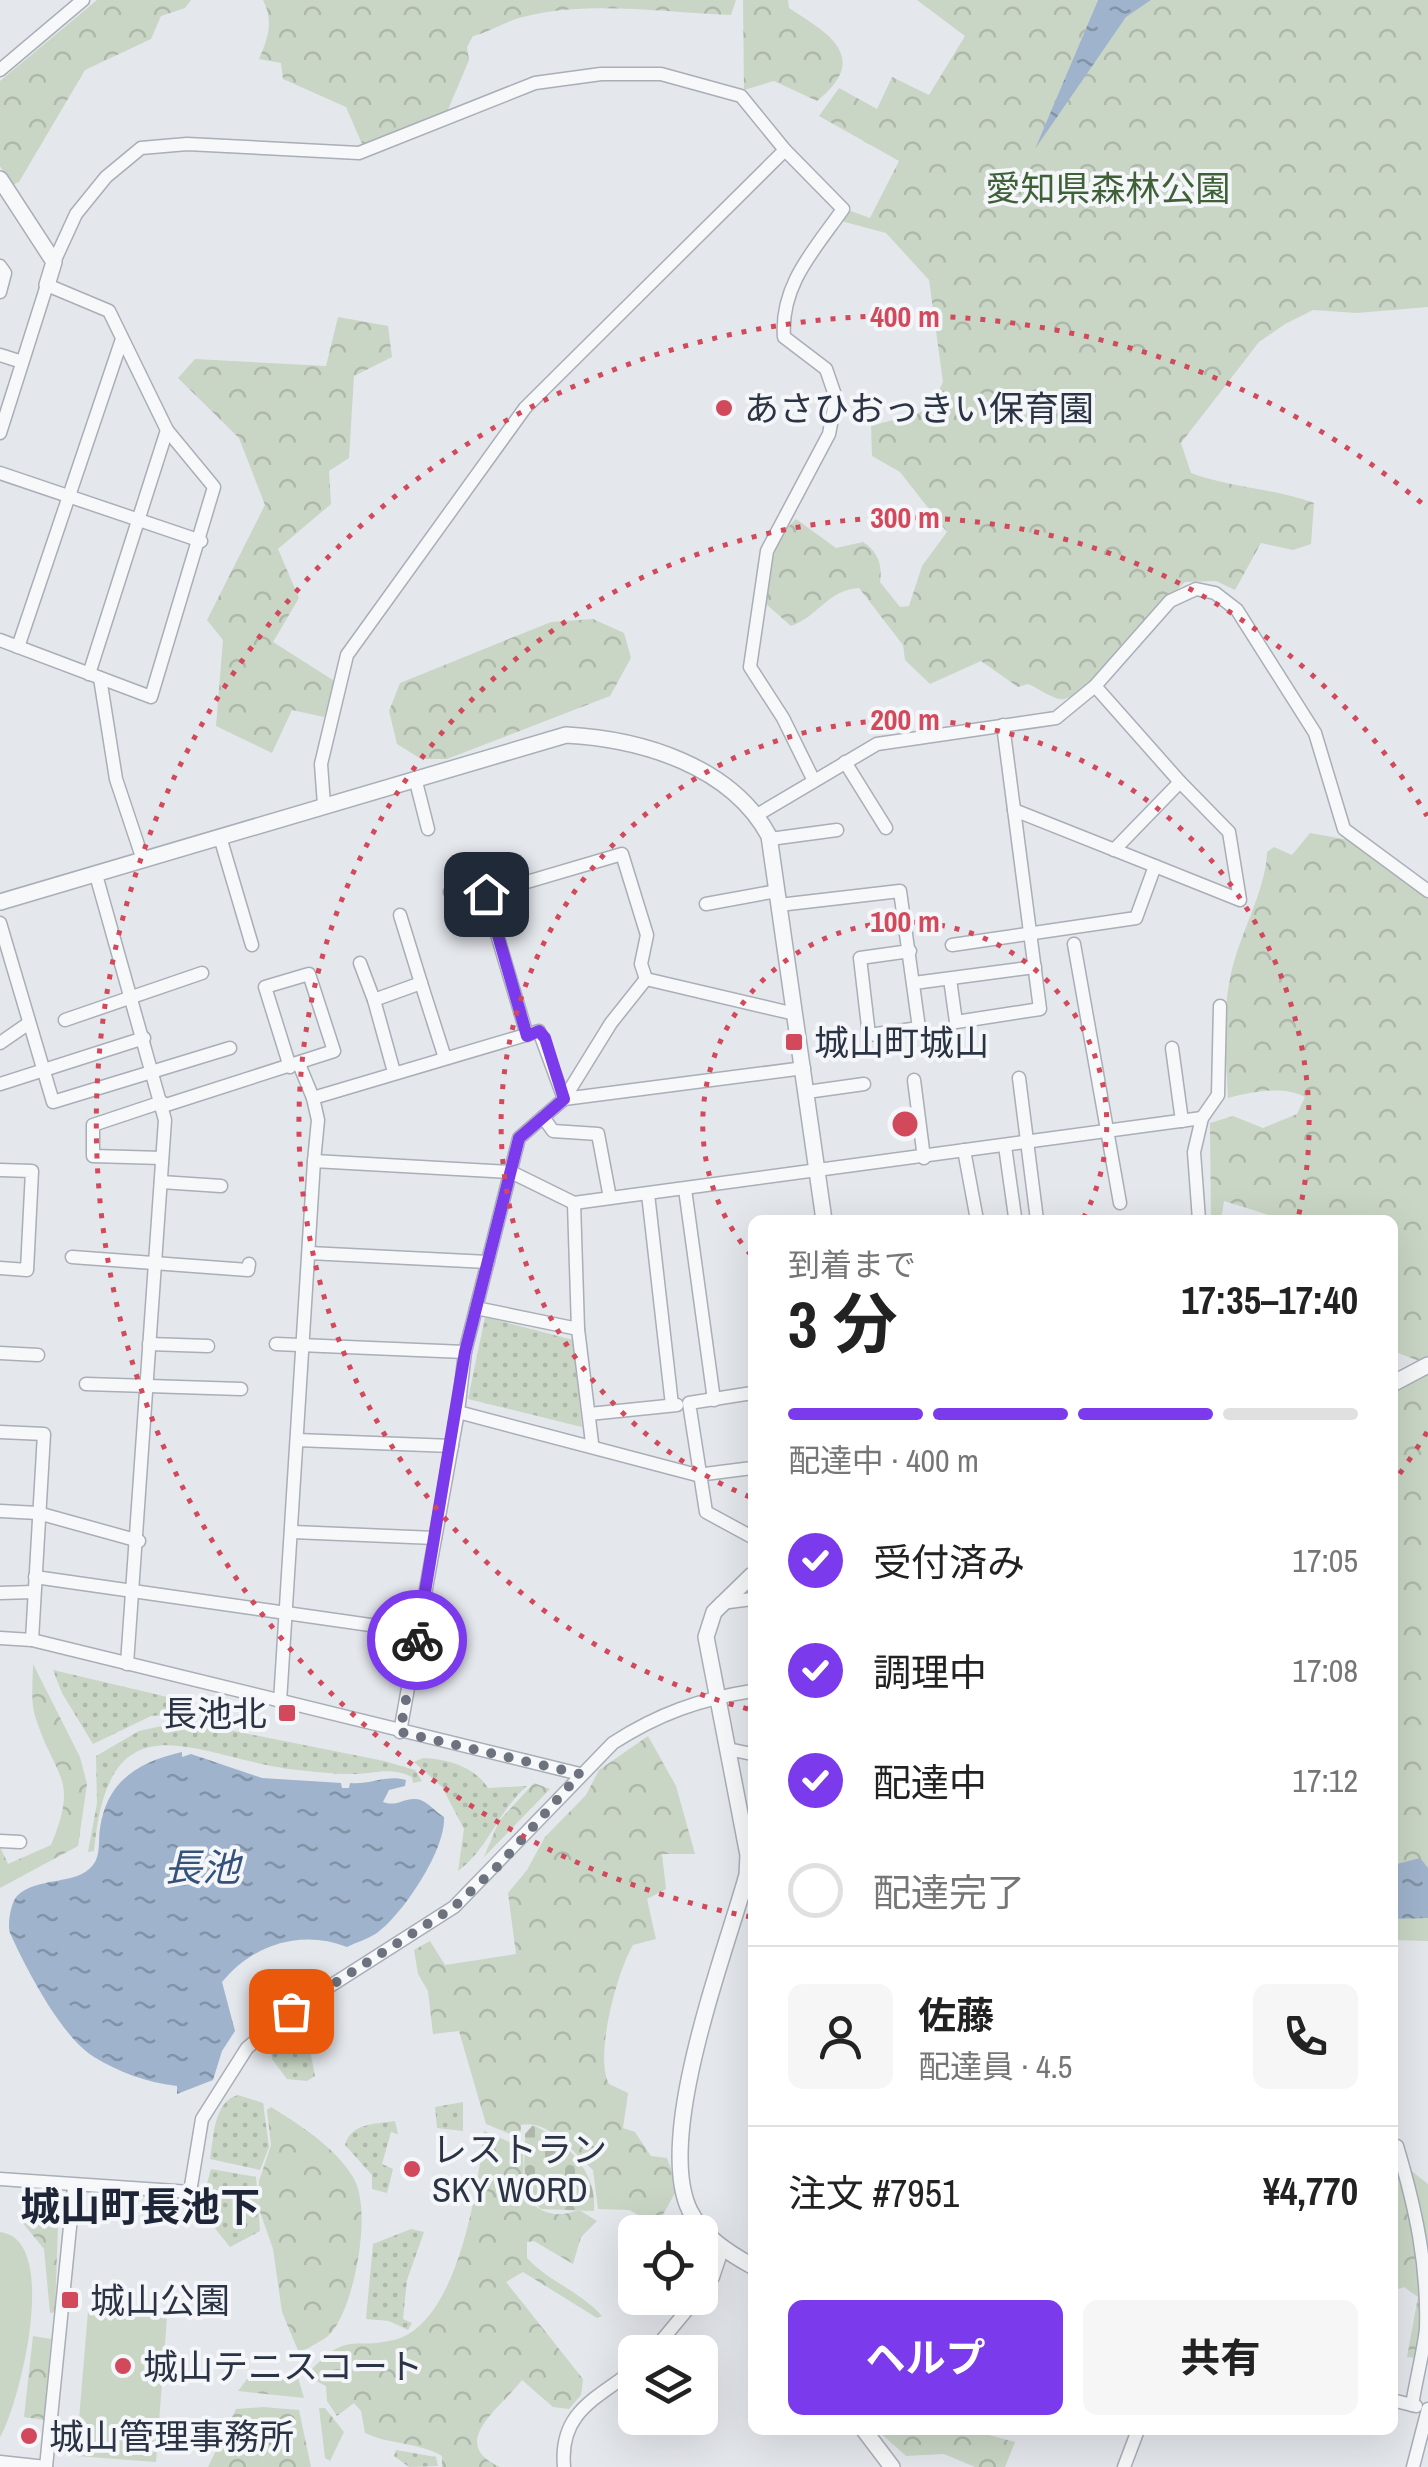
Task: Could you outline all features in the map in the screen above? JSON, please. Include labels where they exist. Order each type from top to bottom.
[{"type":"street","points":[[0,70],[82,0]]},
{"type":"street","points":[[0,433],[4,404],[22,362],[54,262],[76,214],[106,177],[141,148],[187,144],[359,153],[536,83],[601,74],[677,78],[741,96],[785,150],[843,209],[794,279],[783,325],[784,338],[826,369],[836,398],[830,434],[767,551],[750,667],[813,779]]},
{"type":"street","points":[[324,805],[321,764],[347,655],[525,408],[785,150]]},
{"type":"street","points":[[0,180],[54,262]]},
{"type":"street","points":[[0,266],[5,273],[0,292]]},
{"type":"street","points":[[0,640],[151,697],[214,487],[167,430],[109,311],[47,285]]},
{"type":"street","points":[[18,647],[66,495],[121,342]]},
{"type":"street","points":[[0,356],[22,362]]},
{"type":"street","points":[[143,860],[116,780],[94,676],[167,430]]},
{"type":"street","points":[[0,473],[200,541]]},
{"type":"street","points":[[758,815],[877,744],[1056,718],[1095,686],[1170,601],[1196,589],[1215,593],[1237,610],[1315,733],[1344,828],[1428,890]]},
{"type":"street","points":[[1014,810],[1240,900],[1229,832],[1095,686]]},
{"type":"street","points":[[950,979],[956,1022],[1040,1010],[1003,725]]},
{"type":"street","points":[[0,902],[566,735],[606,737],[682,762],[734,792],[758,815],[770,839],[823,1215]]},
{"type":"street","points":[[845,762],[886,828]]},
{"type":"street","points":[[415,778],[428,829]]},
{"type":"street","points":[[1114,850],[1180,782]]},
{"type":"street","points":[[770,839],[837,830]]},
{"type":"street","points":[[220,837],[252,945]]},
{"type":"street","points":[[486,894],[622,854],[646,935],[641,964],[646,978]]},
{"type":"street","points":[[952,944],[1136,918],[1155,866]]},
{"type":"street","points":[[96,875],[162,1104],[148,1386],[127,1664]]},
{"type":"street","points":[[450,892],[482,884],[527,1036]]},
{"type":"street","points":[[706,904],[900,891],[910,951],[920,1028],[869,1035],[860,958],[910,951]]},
{"type":"street","points":[[400,914],[444,1058]]},
{"type":"street","points":[[0,923],[54,1102],[230,1048]]},
{"type":"street","points":[[1074,944],[1120,1203]]},
{"type":"street","points":[[360,963],[394,1072]]},
{"type":"street","points":[[914,984],[1035,967]]},
{"type":"street","points":[[65,1020],[202,973]]},
{"type":"street","points":[[162,1158],[93,1156],[93,1125],[294,1065],[334,1051],[309,974],[265,987],[294,1065],[313,1098],[318,1120],[280,1702]]},
{"type":"street","points":[[646,978],[795,1014]]},
{"type":"street","points":[[400,1732],[458,1412],[465,1352],[519,1138],[564,1099],[611,1022],[646,978]]},
{"type":"street","points":[[374,1000],[421,983]]},
{"type":"street","points":[[1198,1215],[1194,1152],[1202,1118],[1218,1095],[1220,1006]]},
{"type":"street","points":[[0,1043],[29,1023]]},
{"type":"street","points":[[313,1098],[539,1031],[545,1038],[564,1099]]},
{"type":"street","points":[[0,1084],[144,1038]]},
{"type":"street","points":[[1172,1048],[1182,1121]]},
{"type":"street","points":[[564,1099],[804,1068]]},
{"type":"street","points":[[1019,1078],[1036,1215]]},
{"type":"street","points":[[914,1080],[924,1158]]},
{"type":"street","points":[[807,1092],[864,1084]]},
{"type":"street","points":[[543,1117],[553,1131],[598,1134],[610,1198]]},
{"type":"street","points":[[314,1162],[511,1172],[574,1203],[1202,1118]]},
{"type":"street","points":[[1005,1146],[1016,1215]]},
{"type":"street","points":[[964,1150],[975,1215]]},
{"type":"street","points":[[0,1170],[32,1172],[28,1270],[0,1268]]},
{"type":"street","points":[[160,1182],[222,1186]]},
{"type":"street","points":[[686,1188],[714,1400]]},
{"type":"street","points":[[648,1194],[672,1405]]},
{"type":"street","points":[[574,1203],[578,1329],[592,1444]]},
{"type":"street","points":[[309,1253],[488,1262]]},
{"type":"street","points":[[72,1257],[248,1270],[248,1264]]},
{"type":"street","points":[[476,1308],[578,1329]]},
{"type":"street","points":[[150,1344],[208,1346]]},
{"type":"street","points":[[276,1344],[465,1352]]},
{"type":"street","points":[[0,1353],[38,1356]]},
{"type":"street","points":[[1398,1381],[1428,1366]]},
{"type":"street","points":[[86,1384],[242,1389]]},
{"type":"street","points":[[589,1414],[748,1394]]},
{"type":"street","points":[[690,1403],[697,1475],[706,1512],[748,1535]]},
{"type":"street","points":[[458,1412],[592,1444],[697,1475],[748,1469]]},
{"type":"street","points":[[0,1432],[44,1434],[32,1640]]},
{"type":"street","points":[[297,1440],[452,1446]]},
{"type":"street","points":[[0,1511],[38,1513],[138,1541]]},
{"type":"street","points":[[293,1532],[435,1538]]},
{"type":"street","points":[[34,1576],[418,1632]]},
{"type":"street","points":[[748,1579],[721,1604],[706,1637],[748,1844]]},
{"type":"street","points":[[0,1593],[34,1592]]},
{"type":"street","points":[[721,1604],[748,1600]]},
{"type":"street","points":[[0,1638],[32,1640],[580,1774]]},
{"type":"street","points":[[0,2179],[190,2192],[202,2119],[247,2048],[291,2011],[454,1907],[500,1864],[613,1743],[644,1723],[716,1696],[748,1692]]},
{"type":"street","points":[[728,1749],[748,1753]]},
{"type":"street","points":[[0,1840],[20,1842]]},
{"type":"street","points":[[748,1868],[684,2103],[678,2153],[690,2211],[722,2250],[748,2264]]},
{"type":"street","points":[[1398,2149],[1421,2224],[1426,2266],[1426,2330],[1412,2405]]},
{"type":"street","points":[[0,2462],[46,2467],[74,2187]]},
{"type":"street","points":[[718,2261],[722,2250]]},
{"type":"street","points":[[666,2335],[683,2315]]},
{"type":"street","points":[[564,2467],[562,2446],[568,2422],[618,2382]]},
{"type":"street","points":[[1398,2402],[1428,2409],[1413,2467]]},
{"type":"street","points":[[868,2435],[892,2467]]},
{"type":"street","points":[[1124,2467],[1136,2435]]},
{"type":"green space","points":[[97,0],[191,0],[185,8],[161,16],[151,39],[85,70],[19,182],[12,185],[0,166],[0,81]]},
{"type":"green space","points":[[263,0],[736,0],[731,15],[600,8],[548,12],[510,21],[473,36],[467,47],[469,60],[447,112],[362,144],[346,107],[283,79],[281,63],[259,59],[268,29]]},
{"type":"green space","points":[[743,0],[788,0],[789,8],[830,37],[842,59],[841,72],[817,101],[774,81],[744,90]]},
{"type":"green space","name":"愛知県森林公園","points":[[917,0],[1098,0],[1038,143],[1126,16],[1151,0],[1428,0],[1428,307],[1357,313],[1313,310],[1285,324],[1259,342],[1181,443],[1191,473],[1314,503],[1311,544],[1293,550],[1261,543],[1235,590],[1216,581],[1185,582],[1095,681],[1064,699],[1028,684],[1018,687],[981,661],[930,684],[905,660],[903,645],[859,588],[839,594],[791,626],[766,604],[776,548],[796,519],[836,548],[863,542],[868,545],[878,559],[880,582],[900,607],[909,606],[922,566],[947,532],[900,472],[872,456],[871,426],[931,406],[943,382],[929,280],[886,233],[841,221],[848,210],[870,218],[899,161],[819,116],[839,88],[877,109],[892,77],[929,95],[965,36]]},
{"type":"green space","points":[[338,317],[388,326],[392,357],[354,376],[349,458],[329,471],[331,504],[278,549],[299,598],[273,642],[336,682],[324,717],[292,710],[272,753],[216,726],[223,640],[207,620],[265,505],[239,438],[178,378],[195,359],[326,366]]},
{"type":"green space","points":[[593,619],[624,633],[631,658],[610,696],[447,759],[421,759],[397,744],[389,711],[400,683],[551,622]]},
{"type":"green space","points":[[1310,833],[1355,841],[1428,893],[1428,1358],[1419,1361],[1398,1353],[1398,1215],[1269,1215],[1224,1201],[1222,1215],[1211,1215],[1210,1123],[1233,1116],[1263,1128],[1297,1114],[1305,1097],[1277,1090],[1228,1098],[1225,1023],[1234,963],[1262,883],[1267,852],[1274,847],[1292,855]]},
{"type":"green space","points":[[485,1317],[573,1340],[582,1427],[468,1399]]},
{"type":"green space","points":[[1428,1375],[1428,1941],[1398,1940],[1398,1390]]},
{"type":"green space","points":[[33,1664],[80,1757],[87,1784],[78,1846],[0,1888],[0,1847],[8,1864],[51,1845],[63,1805],[62,1779],[34,1713]]},
{"type":"green space","points":[[53,1670],[193,1703],[193,1713],[151,1716],[93,1744],[62,1693]]},
{"type":"green space","points":[[184,1721],[384,1761],[415,1770],[422,1781],[413,1783],[412,1777],[389,1771],[345,1774],[298,1770],[163,1745],[138,1751],[118,1768],[103,1800],[94,1851],[88,1852],[97,1803],[96,1756],[139,1731]]},
{"type":"green space","points":[[648,1736],[676,1786],[695,1854],[662,1854],[666,1889],[647,1899],[656,1939],[633,1945],[627,1958],[614,1993],[604,2054],[609,2084],[628,2093],[623,2128],[635,2132],[651,2156],[667,2158],[678,2188],[663,2215],[598,2209],[593,2170],[551,2132],[521,2125],[520,2138],[486,2124],[459,2031],[433,2034],[428,1991],[418,1974],[414,1950],[430,1941],[445,1965],[516,1954],[508,1893],[527,1870],[545,1837],[586,1795],[599,1770]]},
{"type":"green space","points":[[423,1758],[460,1765],[488,1788],[527,1786],[478,1852],[458,1871],[464,1829],[442,1787],[414,1762]]},
{"type":"green space","points":[[534,1783],[550,1789],[484,1857],[499,1821]]},
{"type":"green space","points":[[305,2025],[315,2076],[307,2081],[287,2079],[272,2059],[270,2041]]},
{"type":"green space","points":[[238,2095],[263,2103],[269,2147],[260,2170],[210,2159],[219,2113]]},
{"type":"green space","points":[[463,2102],[463,2131],[437,2128],[435,2107]]},
{"type":"green space","points":[[271,2107],[327,2146],[353,2177],[359,2192],[358,2256],[340,2320],[328,2336],[299,2353],[282,2312],[273,2249],[258,2206],[259,2181],[271,2145],[267,2110]]},
{"type":"green space","points":[[395,2121],[398,2134],[391,2132],[382,2164],[393,2169],[387,2193],[372,2189],[372,2175],[345,2145],[358,2129]]},
{"type":"green space","points":[[533,2125],[577,2159],[591,2183],[594,2211],[541,2209],[533,2201],[524,2165],[525,2134]]},
{"type":"green space","points":[[484,2131],[523,2148],[524,2197],[531,2203],[555,2214],[579,2210],[597,2221],[581,2237],[573,2264],[534,2241],[527,2242],[527,2258],[602,2316],[597,2318],[523,2272],[506,2282],[583,2379],[581,2395],[569,2409],[553,2407],[522,2380],[492,2413],[478,2436],[478,2447],[485,2457],[500,2467],[442,2467],[442,2456],[433,2451],[365,2433],[361,2411],[354,2403],[337,2416],[327,2401],[326,2386],[312,2379],[312,2369],[343,2346],[394,2340],[416,2329],[434,2309],[461,2251]]},
{"type":"green space","points":[[1398,2160],[1428,2184],[1428,2359],[1407,2357],[1418,2297],[1404,2287],[1398,2289]]},
{"type":"green space","points":[[211,2169],[256,2177],[260,2231],[230,2247],[197,2206],[202,2202]]},
{"type":"green space","points":[[17,2216],[58,2226],[55,2312],[50,2313],[44,2249]]},
{"type":"green space","points":[[411,2229],[424,2232],[407,2280],[403,2319],[412,2323],[408,2330],[389,2321],[366,2319],[373,2244]]},
{"type":"green space","points":[[0,2232],[18,2241],[29,2262],[32,2291],[25,2359],[0,2437]]},
{"type":"green space","name":"城山テニスコート","points":[[88,2311],[167,2317],[156,2462],[76,2456]]},
{"type":"green space","points":[[33,2336],[51,2339],[44,2420],[24,2417]]},
{"type":"green space","points":[[297,2374],[304,2398],[238,2391],[247,2379]]},
{"type":"green space","points":[[319,2408],[325,2408],[344,2432],[330,2461],[325,2458]]},
{"type":"green space","points":[[236,2409],[299,2410],[311,2467],[208,2467]]},
{"type":"green space","points":[[883,2435],[989,2435],[1015,2442],[1005,2467],[975,2467],[944,2454],[906,2456]]},
{"type":"green space","points":[[396,2450],[436,2457],[438,2466],[409,2467],[394,2456]]},
{"type":"water","points":[[1098,0],[1151,0],[1126,17],[1035,149]]},
{"type":"water","name":"長池","points":[[182,1752],[182,1757],[191,1754],[262,1778],[341,1783],[342,1788],[349,1788],[350,1783],[406,1780],[405,1786],[389,1790],[383,1802],[420,1800],[444,1817],[431,1863],[399,1912],[377,1933],[347,1947],[313,1940],[279,1944],[263,1949],[234,1969],[222,1982],[235,2031],[222,2051],[213,2080],[177,2094],[177,2086],[123,2072],[81,2047],[44,1999],[9,1925],[15,1899],[25,1890],[77,1876],[93,1865],[104,1812],[117,1786],[127,1776],[152,1761]]},
{"type":"water","points":[[1420,1858],[1428,1868],[1428,1918],[1398,1919],[1398,1864]]},
{"type":"way so far","points":[[291,2011],[430,1918],[454,1907],[500,1864],[580,1774],[400,1732],[417,1640]]},
{"type":"place","name":"あさひおっきい保育園","points":[[724,408]]},
{"type":"place","name":"城山町城山","points":[[794,1042]]},
{"type":"place","name":"長池北","points":[[287,1713]]},
{"type":"place","name":"レストラン SKY WORD","points":[[412,2169]]},
{"type":"place","name":"城山公園","points":[[70,2300]]},
{"type":"place","name":"城山テニスコート","points":[[123,2366]]},
{"type":"place","name":"城山管理事務所","points":[[29,2436]]},
{"type":"district","name":"城山町長池下","points":[[140,2206]]},
{"type":"route","points":[[417,1640],[465,1352],[519,1138],[564,1099],[545,1038],[539,1031],[527,1036],[486,894]]}]
